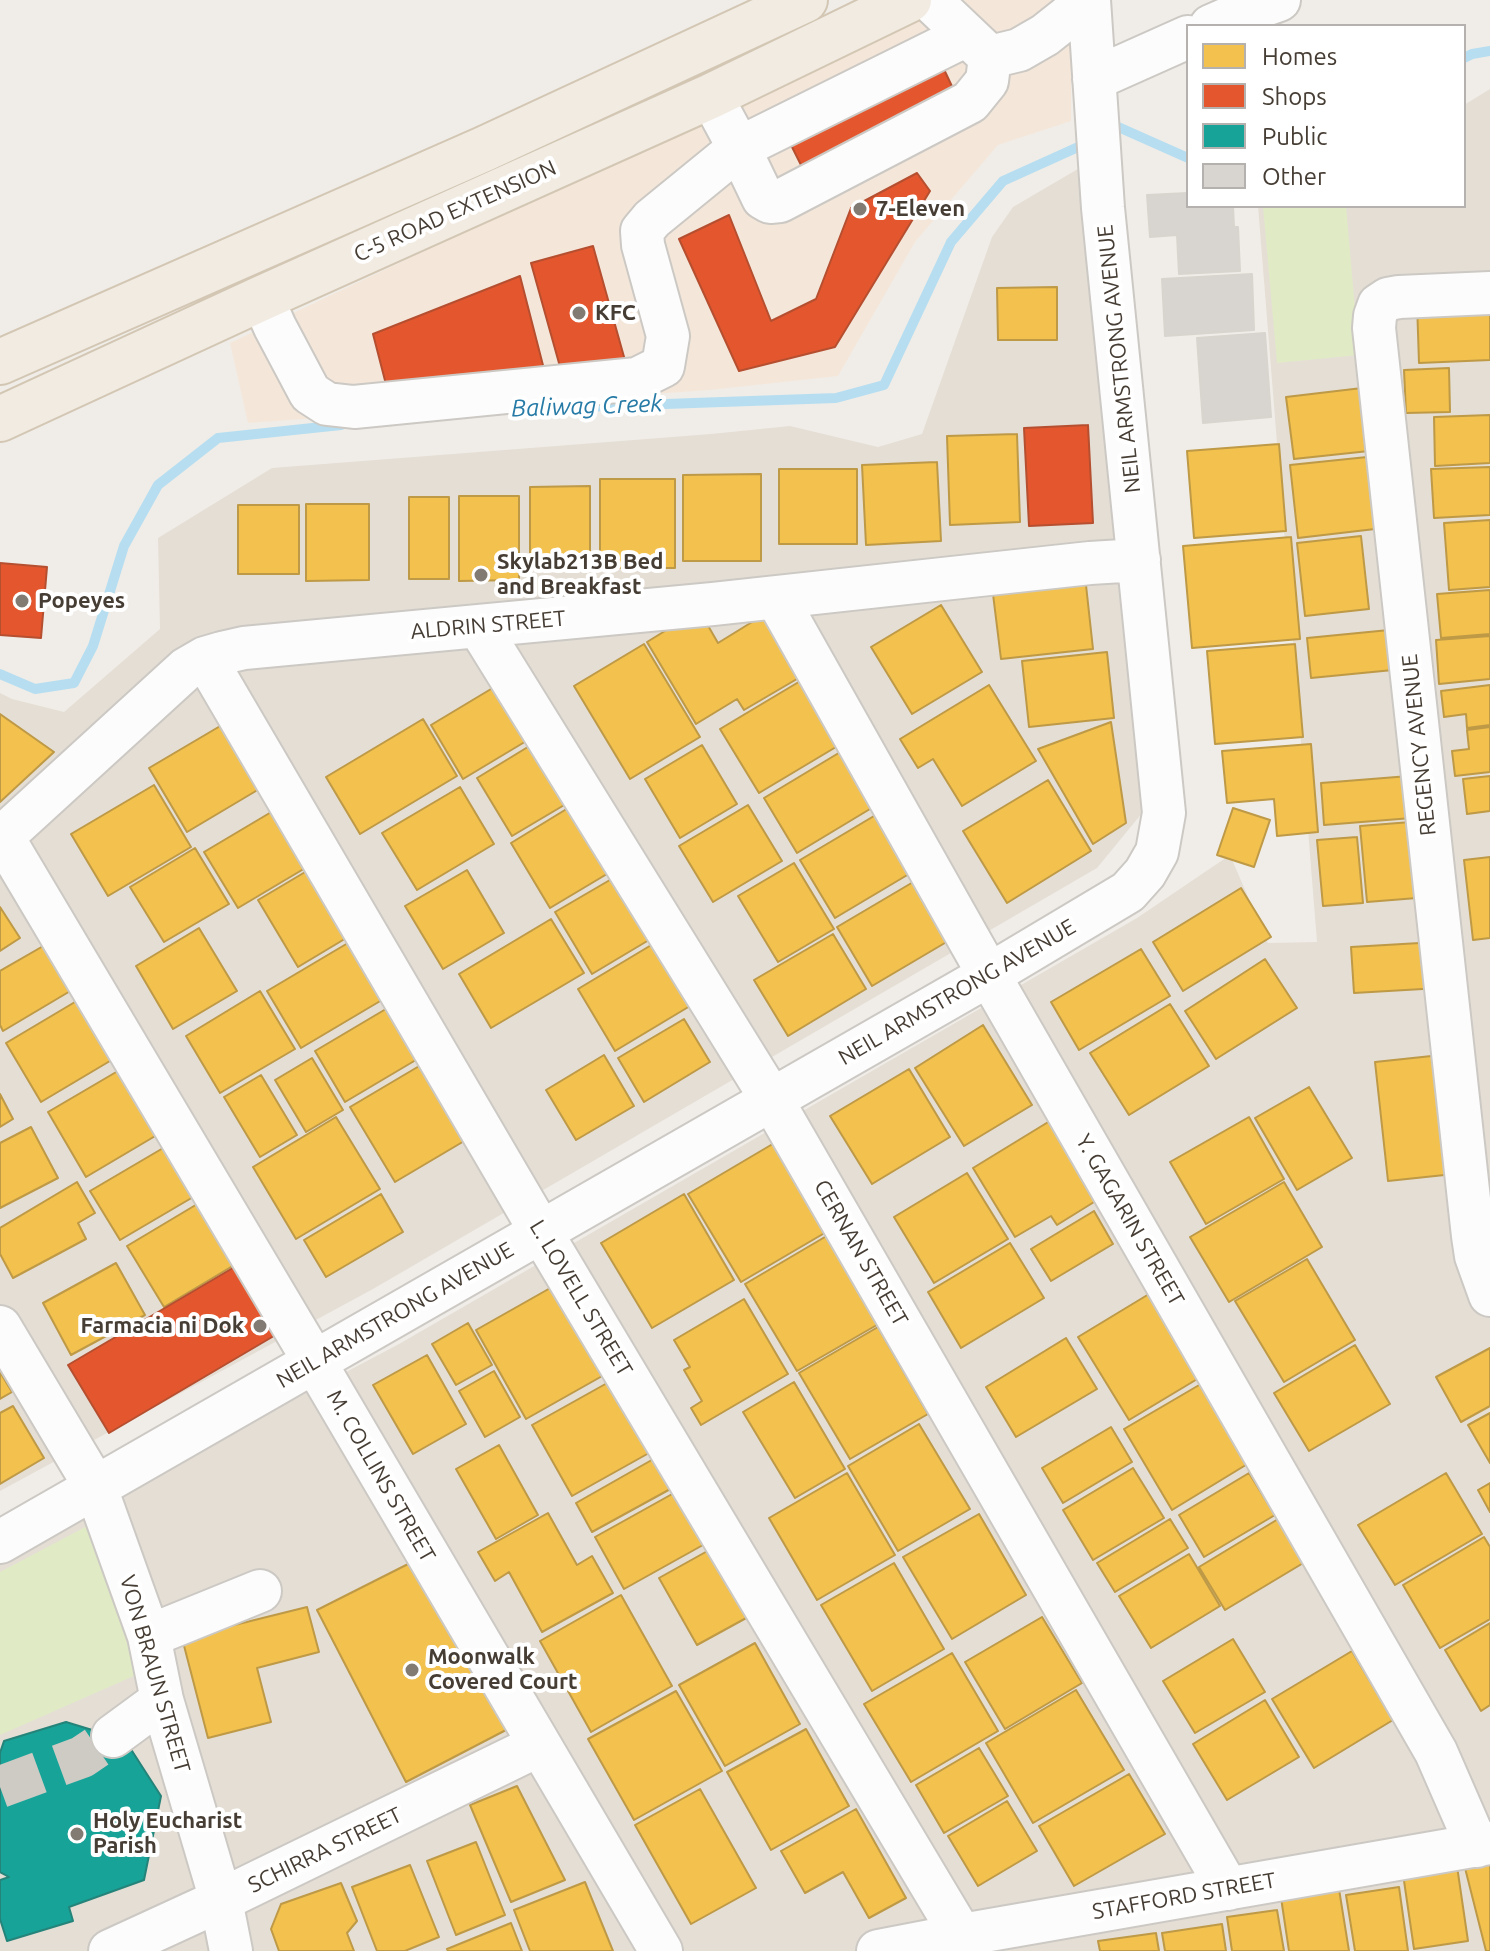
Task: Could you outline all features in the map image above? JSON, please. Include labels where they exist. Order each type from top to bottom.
[{"type":"main road","name":"C-5 ROAD EXTENSION","points":[[0,362],[484,149],[805,0]]},
{"type":"main road","name":"C-5 ROAD EXTENSION","points":[[0,419],[711,96],[909,0]]},
{"type":"street","points":[[711,96],[763,198],[770,202],[780,201],[970,102],[987,81],[979,46],[930,0]]},
{"type":"street","points":[[262,298],[310,393],[327,404],[354,407],[637,379],[663,366],[668,336],[643,245],[642,231],[652,219],[739,148],[979,46],[1019,50],[1045,35],[1089,0]]},
{"type":"street","name":"NEIL ARMSTRONG AVENUE","points":[[0,1542],[989,975],[1128,892],[1145,873],[1157,852],[1164,813],[1101,174],[1089,0]]},
{"type":"street","points":[[1216,24],[1279,0]]},
{"type":"street","points":[[1094,79],[1186,38]]},
{"type":"street","name":"REGENCY AVENUE","points":[[1490,293],[1388,299],[1379,305],[1374,328],[1473,1236],[1476,1256],[1490,1295]]},
{"type":"street","name":"ALDRIN STREET","points":[[1,838],[186,669],[205,658],[244,648],[1139,560]]},
{"type":"street","name":"Y. GAGARIN STREET","points":[[776,597],[989,975],[1436,1752],[1484,1844]]},
{"type":"street","name":"CERNAN STREET","points":[[479,627],[772,1100],[1228,1889]]},
{"type":"street","name":"L. LOVELL STREET","points":[[205,658],[541,1232],[936,1943]]},
{"type":"street","name":"M. COLLINS STREET","points":[[1,838],[314,1361],[661,1951]]},
{"type":"street","name":"VON BRAUN STREET","points":[[0,1327],[96,1488],[149,1636],[162,1700],[221,1900],[231,1951]]},
{"type":"street","points":[[149,1636],[260,1591]]},
{"type":"street","points":[[113,1736],[162,1700]]},
{"type":"street","name":"SCHIRRA STREET","points":[[110,1951],[539,1745]]},
{"type":"street","name":"STAFFORD STREET","points":[[878,1951],[1484,1844]]},
{"type":"shaded area","points":[[954,0],[1071,0],[1071,121],[998,145],[915,242],[838,376],[710,390],[248,423],[230,343]]},
{"type":"shaded area","points":[[1490,89],[1490,1951],[0,1951],[0,1555],[399,1344],[1137,918],[1230,855],[1268,943],[1317,942],[1258,208],[1466,208],[1466,104]]},
{"type":"shaded area","points":[[1083,166],[1143,812],[1097,868],[373,1289],[0,1491],[0,693],[64,712],[160,629],[158,538],[272,468],[790,426],[878,447],[922,434],[992,237],[1013,207]]},
{"type":"green space","points":[[1263,208],[1346,208],[1359,355],[1277,363]]},
{"type":"green space","points":[[93,1523],[136,1675],[0,1735],[0,1572]]},
{"type":"building: Homes","points":[[1057,287],[1057,340],[998,340],[997,288]]},
{"type":"building: Homes","points":[[1490,300],[1490,360],[1419,363],[1417,303]]},
{"type":"building: Homes","points":[[1449,368],[1450,412],[1406,413],[1404,370]]},
{"type":"building: Homes","points":[[1362,388],[1369,451],[1294,459],[1286,397]]},
{"type":"building: Homes","points":[[1490,415],[1490,463],[1435,466],[1434,417]]},
{"type":"building: Homes","points":[[1017,434],[1020,522],[950,525],[947,436]]},
{"type":"building: Homes","points":[[1279,444],[1286,531],[1194,538],[1187,451]]},
{"type":"building: Homes","points":[[1367,457],[1375,529],[1298,538],[1290,465]]},
{"type":"building: Homes","points":[[937,462],[941,541],[866,545],[862,465]]},
{"type":"building: Homes","points":[[1490,467],[1490,515],[1434,518],[1431,469]]},
{"type":"building: Homes","points":[[779,469],[857,469],[857,544],[779,544]]},
{"type":"building: Homes","points":[[761,474],[761,561],[683,561],[683,475]]},
{"type":"building: Homes","points":[[600,479],[675,479],[675,568],[600,568]]},
{"type":"building: Homes","points":[[590,486],[590,569],[530,570],[530,487]]},
{"type":"building: Homes","points":[[459,496],[519,496],[519,580],[459,581]]},
{"type":"building: Homes","points":[[409,497],[449,497],[449,579],[409,579]]},
{"type":"building: Homes","points":[[306,504],[369,504],[369,580],[306,581]]},
{"type":"building: Homes","points":[[238,505],[299,505],[299,574],[238,574]]},
{"type":"building: Homes","points":[[1490,520],[1490,587],[1449,590],[1444,523]]},
{"type":"building: Homes","points":[[1361,536],[1369,609],[1305,616],[1297,543]]},
{"type":"building: Homes","points":[[1291,537],[1300,639],[1192,648],[1183,546]]},
{"type":"building: Homes","points":[[1085,576],[1093,649],[1001,659],[992,586]]},
{"type":"building: Homes","points":[[1490,590],[1490,634],[1441,638],[1437,594]]},
{"type":"building: Homes","points":[[941,605],[982,672],[912,714],[871,647]]},
{"type":"building: Homes","points":[[699,610],[718,643],[765,614],[802,676],[744,710],[737,699],[696,724],[647,642]]},
{"type":"building: Homes","points":[[1389,630],[1393,670],[1311,678],[1307,638]]},
{"type":"building: Homes","points":[[1490,636],[1490,679],[1439,684],[1436,640]]},
{"type":"building: Homes","points":[[644,644],[700,737],[630,779],[574,686]]},
{"type":"building: Homes","points":[[1295,644],[1303,737],[1215,744],[1207,651]]},
{"type":"building: Homes","points":[[1107,652],[1114,718],[1029,727],[1022,661]]},
{"type":"building: Homes","points":[[506,680],[538,734],[463,779],[431,725]]},
{"type":"building: Homes","points":[[802,680],[841,744],[759,793],[720,729]]},
{"type":"building: Homes","points":[[989,685],[1036,761],[962,806],[933,759],[918,768],[900,739]]},
{"type":"building: Homes","points":[[1490,685],[1490,725],[1467,728],[1466,714],[1444,717],[1441,691]]},
{"type":"building: Homes","points":[[0,714],[54,752],[0,802]]},
{"type":"building: Homes","points":[[423,719],[457,776],[360,834],[326,777]]},
{"type":"building: Homes","points":[[227,722],[266,785],[187,832],[149,768]]},
{"type":"building: Homes","points":[[1111,722],[1126,823],[1093,844],[1038,749]]},
{"type":"building: Homes","points":[[1490,727],[1490,772],[1455,776],[1452,751],[1469,749],[1467,730]]},
{"type":"building: Homes","points":[[536,742],[571,801],[512,836],[477,778]]},
{"type":"building: Homes","points":[[1311,744],[1318,832],[1277,836],[1274,799],[1227,803],[1222,751]]},
{"type":"building: Homes","points":[[702,745],[737,804],[680,838],[645,779]]},
{"type":"building: Homes","points":[[842,751],[875,806],[797,853],[764,798]]},
{"type":"building: Homes","points":[[1409,776],[1412,818],[1324,825],[1321,783]]},
{"type":"building: Homes","points":[[1490,776],[1490,811],[1467,814],[1463,779]]},
{"type":"building: Homes","points":[[1048,780],[1091,851],[1007,903],[963,831]]},
{"type":"building: Homes","points":[[154,785],[191,847],[108,896],[71,834]]},
{"type":"building: Homes","points":[[460,787],[494,844],[417,890],[382,833]]},
{"type":"building: Homes","points":[[578,802],[617,868],[550,908],[511,843]]},
{"type":"building: Homes","points":[[748,805],[782,861],[713,902],[679,846]]},
{"type":"building: Homes","points":[[1233,808],[1270,820],[1254,867],[1217,855]]},
{"type":"building: Homes","points":[[273,811],[307,867],[238,908],[204,852]]},
{"type":"building: Homes","points":[[879,813],[914,871],[835,918],[800,860]]},
{"type":"building: Homes","points":[[1411,822],[1417,898],[1367,902],[1360,826]]},
{"type":"building: Homes","points":[[1357,837],[1363,903],[1323,906],[1317,840]]},
{"type":"building: Homes","points":[[195,848],[229,904],[164,942],[130,887]]},
{"type":"building: Homes","points":[[1490,857],[1490,938],[1473,940],[1464,860]]},
{"type":"building: Homes","points":[[794,863],[834,929],[778,962],[738,896]]},
{"type":"building: Homes","points":[[317,865],[358,931],[298,967],[258,900]]},
{"type":"building: Homes","points":[[467,870],[504,933],[443,969],[405,906]]},
{"type":"building: Homes","points":[[627,870],[664,931],[592,974],[555,912]]},
{"type":"building: Homes","points":[[920,878],[955,937],[872,986],[837,927]]},
{"type":"building: Homes","points":[[1241,888],[1271,937],[1183,991],[1153,942]]},
{"type":"building: Homes","points":[[0,907],[20,938],[0,951]]},
{"type":"building: Homes","points":[[551,919],[584,973],[491,1028],[459,974]]},
{"type":"building: Homes","points":[[199,928],[237,991],[173,1029],[136,966]]},
{"type":"building: Homes","points":[[833,934],[866,989],[788,1036],[754,980]]},
{"type":"building: Homes","points":[[663,938],[700,1000],[615,1051],[578,989]]},
{"type":"building: Homes","points":[[353,940],[387,997],[301,1048],[267,991]]},
{"type":"building: Homes","points":[[1437,942],[1440,988],[1354,993],[1351,947]]},
{"type":"building: Homes","points":[[45,945],[72,990],[3,1031],[0,1025],[0,971]]},
{"type":"building: Homes","points":[[1141,949],[1170,996],[1079,1050],[1051,1002]]},
{"type":"building: Homes","points":[[1265,959],[1297,1008],[1216,1059],[1185,1011]]},
{"type":"building: Homes","points":[[260,991],[295,1049],[220,1093],[186,1036]]},
{"type":"building: Homes","points":[[80,999],[115,1058],[41,1102],[6,1043]]},
{"type":"building: Homes","points":[[396,1003],[426,1054],[345,1102],[315,1051]]},
{"type":"building: Homes","points":[[1170,1004],[1209,1066],[1129,1115],[1090,1053]]},
{"type":"building: Homes","points":[[684,1019],[710,1062],[644,1102],[618,1058]]},
{"type":"building: Homes","points":[[983,1025],[1032,1105],[964,1146],[915,1068]]},
{"type":"building: Homes","points":[[604,1055],[634,1106],[576,1140],[546,1090]]},
{"type":"building: Homes","points":[[1441,1055],[1454,1174],[1388,1181],[1375,1062]]},
{"type":"building: Homes","points":[[312,1058],[343,1110],[306,1132],[275,1080]]},
{"type":"building: Homes","points":[[426,1062],[471,1137],[395,1182],[350,1107]]},
{"type":"building: Homes","points":[[123,1068],[162,1132],[86,1177],[48,1112]]},
{"type":"building: Homes","points":[[909,1069],[950,1137],[872,1184],[830,1116]]},
{"type":"building: Homes","points":[[261,1075],[297,1135],[260,1157],[224,1097]]},
{"type":"building: Homes","points":[[1309,1087],[1352,1158],[1297,1190],[1255,1118]]},
{"type":"building: Homes","points":[[0,1094],[13,1119],[0,1127]]},
{"type":"building: Homes","points":[[1058,1116],[1107,1194],[1057,1225],[1051,1216],[1015,1237],[973,1168]]},
{"type":"building: Homes","points":[[336,1117],[380,1189],[296,1239],[253,1167]]},
{"type":"building: Homes","points":[[1249,1117],[1284,1179],[1206,1224],[1170,1162]]},
{"type":"building: Homes","points":[[31,1127],[58,1178],[0,1208],[0,1143]]},
{"type":"building: Homes","points":[[776,1142],[828,1231],[741,1282],[688,1194]]},
{"type":"building: Homes","points":[[170,1144],[200,1193],[120,1240],[90,1191]]},
{"type":"building: Homes","points":[[967,1173],[1008,1239],[934,1283],[894,1217]]},
{"type":"building: Homes","points":[[77,1182],[95,1213],[78,1223],[86,1239],[13,1278],[0,1254],[0,1228]]},
{"type":"building: Homes","points":[[1284,1182],[1322,1247],[1229,1302],[1190,1237]]},
{"type":"building: Homes","points":[[381,1194],[403,1232],[326,1277],[304,1240]]},
{"type":"building: Homes","points":[[684,1194],[734,1280],[652,1328],[601,1243]]},
{"type":"building: Homes","points":[[204,1200],[241,1261],[164,1307],[127,1246]]},
{"type":"building: Homes","points":[[1094,1211],[1113,1244],[1051,1281],[1031,1249]]},
{"type":"building: Homes","points":[[830,1234],[882,1322],[797,1371],[745,1284]]},
{"type":"building: Homes","points":[[1010,1243],[1044,1298],[961,1348],[928,1292]]},
{"type":"building: Homes","points":[[1307,1259],[1355,1340],[1284,1382],[1235,1301]]},
{"type":"building: Homes","points":[[116,1263],[145,1315],[71,1355],[43,1303]]},
{"type":"building: Homes","points":[[568,1278],[620,1366],[526,1419],[476,1330]]},
{"type":"building: Homes","points":[[1149,1294],[1199,1378],[1129,1420],[1078,1337]]},
{"type":"building: Homes","points":[[744,1299],[788,1374],[701,1425],[691,1408],[702,1401],[684,1370],[690,1367],[674,1340]]},
{"type":"building: Homes","points":[[468,1323],[492,1365],[456,1385],[432,1344]]},
{"type":"building: Homes","points":[[878,1327],[928,1414],[850,1459],[799,1373]]},
{"type":"building: Homes","points":[[1066,1338],[1097,1389],[1016,1437],[986,1387]]},
{"type":"building: Homes","points":[[1355,1345],[1390,1404],[1309,1451],[1274,1393]]},
{"type":"building: Homes","points":[[1490,1348],[1490,1406],[1461,1422],[1436,1377]]},
{"type":"building: Homes","points":[[427,1355],[466,1424],[413,1454],[373,1385]]},
{"type":"building: Homes","points":[[494,1371],[520,1417],[485,1437],[459,1391]]},
{"type":"building: Homes","points":[[0,1372],[12,1392],[0,1399]]},
{"type":"building: Homes","points":[[1206,1381],[1254,1460],[1172,1510],[1124,1429]]},
{"type":"building: Homes","points":[[609,1382],[649,1453],[572,1496],[532,1425]]},
{"type":"building: Homes","points":[[794,1382],[845,1469],[795,1498],[743,1412]]},
{"type":"building: Homes","points":[[13,1406],[44,1458],[0,1484],[0,1413]]},
{"type":"building: Homes","points":[[1490,1413],[1490,1463],[1468,1425]]},
{"type":"building: Homes","points":[[919,1424],[970,1509],[898,1551],[848,1466]]},
{"type":"building: Homes","points":[[1111,1427],[1132,1462],[1063,1503],[1042,1468]]},
{"type":"building: Homes","points":[[499,1445],[538,1515],[496,1539],[456,1469]]},
{"type":"building: Homes","points":[[657,1457],[674,1487],[592,1532],[576,1503]]},
{"type":"building: Homes","points":[[1133,1468],[1164,1518],[1093,1560],[1063,1510]]},
{"type":"building: Homes","points":[[847,1473],[895,1555],[817,1600],[769,1518]]},
{"type":"building: Homes","points":[[1249,1473],[1275,1515],[1204,1557],[1179,1515]]},
{"type":"building: Homes","points":[[1446,1473],[1482,1534],[1395,1585],[1358,1525]]},
{"type":"building: Homes","points":[[1490,1483],[1490,1512],[1478,1490]]},
{"type":"building: Homes","points":[[674,1493],[703,1545],[624,1589],[595,1537]]},
{"type":"building: Homes","points":[[1293,1510],[1320,1553],[1225,1610],[1199,1567]]},
{"type":"building: Homes","points":[[548,1513],[577,1565],[592,1556],[613,1593],[542,1632],[509,1572],[495,1581],[478,1552]]},
{"type":"building: Homes","points":[[979,1514],[1026,1595],[952,1639],[903,1557]]},
{"type":"building: Homes","points":[[1170,1519],[1188,1548],[1115,1592],[1097,1563]]},
{"type":"building: Homes","points":[[1484,1537],[1490,1547],[1490,1619],[1440,1648],[1403,1585]]},
{"type":"building: Homes","points":[[720,1544],[759,1611],[697,1645],[659,1578]]},
{"type":"building: Homes","points":[[1189,1554],[1220,1606],[1151,1648],[1119,1596]]},
{"type":"building: Homes","name":"Moonwalk Covered Court","points":[[418,1559],[506,1730],[406,1782],[317,1610]]},
{"type":"building: Homes","points":[[894,1563],[944,1649],[872,1691],[821,1605]]},
{"type":"building: Homes","points":[[621,1595],[672,1686],[591,1732],[540,1641]]},
{"type":"building: Homes","points":[[307,1607],[319,1652],[257,1668],[271,1722],[208,1738],[182,1638]]},
{"type":"building: Homes","points":[[1042,1617],[1082,1683],[1005,1729],[965,1662]]},
{"type":"building: Homes","points":[[1490,1623],[1490,1705],[1481,1711],[1445,1650]]},
{"type":"building: Homes","points":[[1233,1639],[1265,1692],[1195,1733],[1163,1681]]},
{"type":"building: Homes","points":[[755,1643],[800,1724],[725,1766],[679,1685]]},
{"type":"building: Homes","points":[[1352,1651],[1393,1720],[1314,1768],[1272,1699]]},
{"type":"building: Homes","points":[[952,1653],[998,1731],[911,1782],[864,1704]]},
{"type":"building: Homes","points":[[1076,1690],[1124,1770],[1033,1823],[986,1743]]},
{"type":"building: Homes","points":[[676,1691],[722,1771],[634,1820],[588,1739]]},
{"type":"building: Homes","points":[[1265,1700],[1299,1757],[1227,1800],[1193,1744]]},
{"type":"building: Homes","points":[[806,1729],[849,1806],[771,1850],[727,1772]]},
{"type":"building: Homes","points":[[979,1748],[1008,1796],[944,1833],[916,1785]]},
{"type":"building: Homes","points":[[1129,1774],[1165,1834],[1074,1886],[1039,1826]]},
{"type":"building: Homes","points":[[517,1786],[565,1880],[511,1902],[470,1805]]},
{"type":"building: Homes","points":[[700,1789],[756,1888],[691,1924],[635,1825]]},
{"type":"building: Homes","points":[[1007,1801],[1037,1851],[978,1886],[948,1836]]},
{"type":"building: Homes","points":[[856,1809],[906,1898],[869,1918],[843,1872],[805,1893],[781,1851]]},
{"type":"building: Homes","points":[[476,1842],[505,1915],[456,1935],[427,1861]]},
{"type":"building: Homes","points":[[1490,1857],[1490,1951],[1486,1951],[1464,1864]]},
{"type":"building: Homes","points":[[410,1865],[439,1937],[405,1951],[377,1951],[352,1887]]},
{"type":"building: Homes","points":[[1457,1866],[1468,1941],[1414,1949],[1403,1874]]},
{"type":"building: Homes","points":[[585,1882],[613,1951],[530,1951],[514,1910]]},
{"type":"building: Homes","points":[[341,1883],[357,1921],[347,1933],[354,1951],[279,1951],[271,1929],[281,1904]]},
{"type":"building: Homes","points":[[1338,1883],[1349,1951],[1289,1951],[1280,1891]]},
{"type":"building: Homes","points":[[1399,1887],[1408,1951],[1355,1951],[1346,1895]]},
{"type":"building: Homes","points":[[1277,1910],[1284,1951],[1232,1951],[1227,1917]]},
{"type":"building: Homes","points":[[511,1923],[522,1951],[447,1949]]},
{"type":"building: Homes","points":[[1222,1924],[1226,1951],[1165,1951],[1162,1933]]},
{"type":"building: Homes","points":[[1156,1933],[1159,1951],[1100,1951],[1098,1941]]},
{"type":"building: Shops","points":[[941,63],[957,97],[804,171],[787,137]]},
{"type":"building: Shops","points":[[917,173],[930,191],[835,347],[739,371],[679,239],[729,215],[771,321],[816,299],[851,208]]},
{"type":"building: Shops","name":"KFC","points":[[593,246],[626,364],[564,381],[531,263]]},
{"type":"building: Shops","points":[[520,276],[546,377],[389,396],[373,334]]},
{"type":"building: Shops","points":[[1088,425],[1093,523],[1029,526],[1024,428]]},
{"type":"building: Shops","name":"Popeyes","points":[[0,563],[47,567],[41,638],[0,635]]},
{"type":"building: Shops","points":[[243,1262],[284,1330],[109,1433],[68,1365]]},
{"type":"building: Public","name":"Holy Eucharist Parish","points":[[66,1722],[125,1740],[161,1796],[144,1880],[69,1907],[73,1921],[7,1941],[0,1919],[0,1880],[9,1877],[0,1872],[0,1753],[4,1741]]},
{"type":"building: Other","points":[[1186,193],[1186,208],[1233,208],[1234,227],[1238,227],[1240,271],[1179,274],[1177,235],[1150,237],[1147,195]]},
{"type":"building: Other","points":[[1252,274],[1254,330],[1165,336],[1162,279]]},
{"type":"building: Other","points":[[1265,333],[1271,417],[1203,423],[1197,338]]},
{"type":"waterway","name":"Baliwag Creek","points":[[1466,57],[1490,51]]},
{"type":"waterway","name":"Baliwag Creek","points":[[1108,131],[1116,126],[1186,157]]},
{"type":"waterway","name":"Baliwag Creek","points":[[552,408],[836,398],[884,385],[951,242],[1003,181],[1087,143]]},
{"type":"waterway","name":"Baliwag Creek","points":[[0,674],[35,689],[74,683],[93,646],[124,546],[158,485],[218,438],[341,425]]},
{"type":"tunnel","points":[[0,1787],[82,1757],[113,1736]]},
{"type":"place","name":"7-Eleven","points":[[860,209]]},
{"type":"place","name":"KFC","points":[[579,313]]},
{"type":"place","name":"Skylab213B Bed and Breakfast","points":[[481,575]]},
{"type":"place","name":"Popeyes","points":[[22,601]]},
{"type":"place","name":"Farmacia ni Dok","points":[[260,1326]]},
{"type":"place","name":"Moonwalk Covered Court","points":[[412,1670]]},
{"type":"place","name":"Holy Eucharist Parish","points":[[77,1834]]}]
